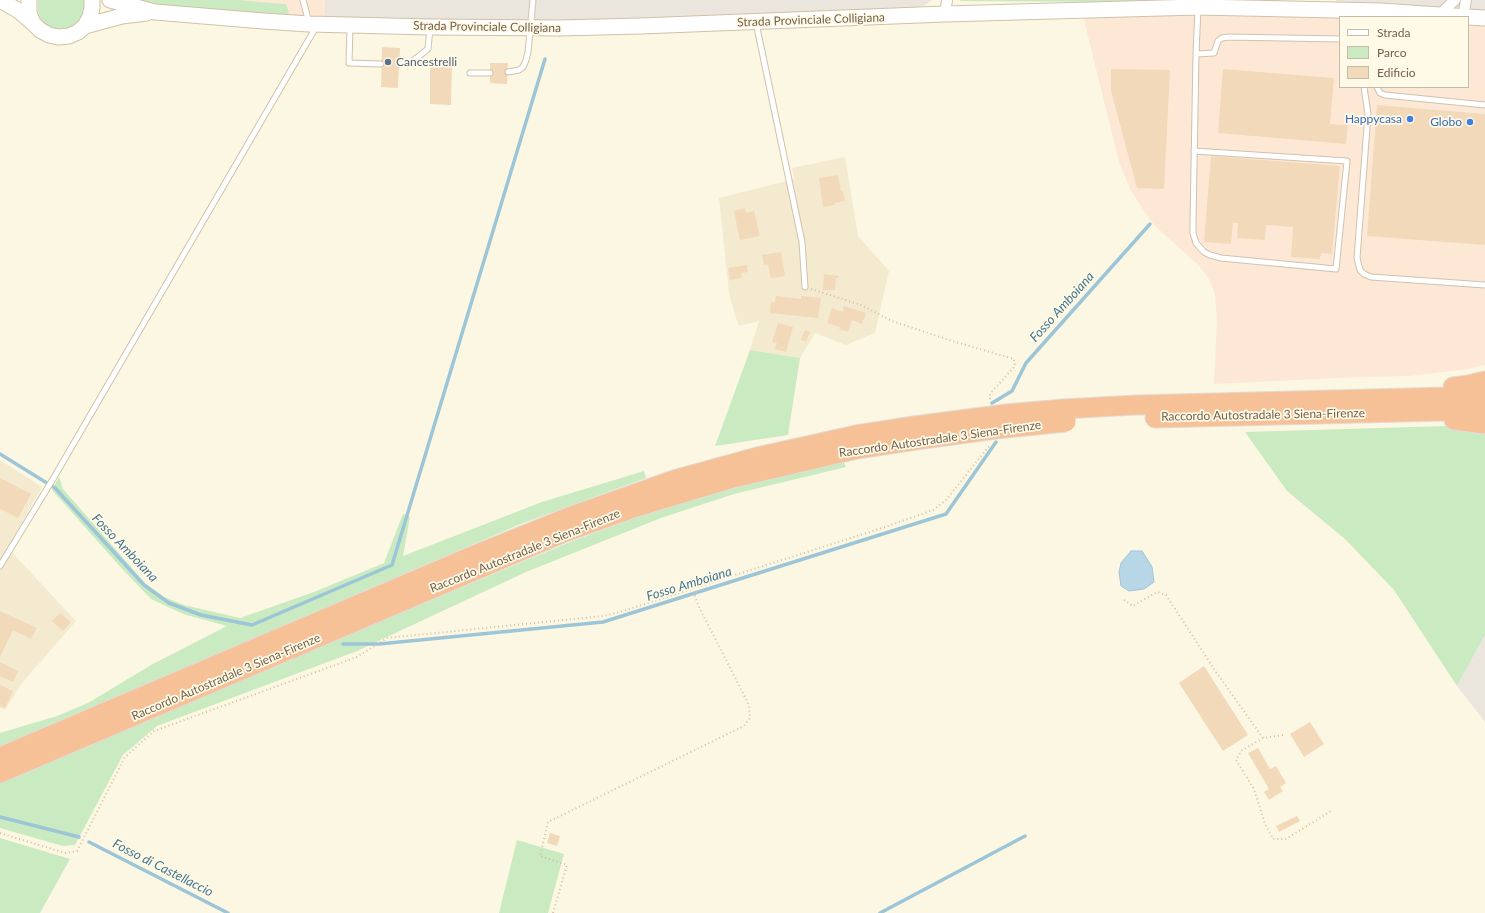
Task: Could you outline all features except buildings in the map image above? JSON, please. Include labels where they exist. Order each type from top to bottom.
[{"type":"highway","points":[[1255,402],[1281,392],[1458,387],[1485,381]]},
{"type":"highway","name":"Raccordo Autostradale 3 Siena-Firenze","points":[[1064,416],[1136,405],[1485,396]]},
{"type":"highway","name":"Raccordo Autostradale 3 Siena-Firenze","points":[[0,773],[565,532],[633,508],[733,478],[857,449],[915,433],[1006,414],[1136,418],[1485,410]]},
{"type":"highway","points":[[1225,416],[1273,423],[1445,420],[1485,424]]},
{"type":"highway","name":"Raccordo Autostradale 3 Siena-Firenze","points":[[0,757],[569,516],[677,479],[757,457],[856,435],[915,433]]},
{"type":"main road","name":"Strada Provinciale Colligiana","points":[[0,0],[19,11],[33,22],[40,30],[48,35],[58,37],[68,36],[85,26],[122,16],[155,12]]},
{"type":"main road","points":[[29,0],[29,13],[33,22]]},
{"type":"main road","points":[[85,26],[90,17],[92,0]]},
{"type":"main road","name":"Strada Provinciale Colligiana","points":[[110,0],[155,12],[314,24],[430,27],[530,28],[756,22],[946,7],[1198,7],[1381,14],[1439,14],[1455,16]]},
{"type":"main road","name":"Strada Provinciale Colligiana","points":[[1469,17],[1485,18]]},
{"type":"street","points":[[1439,14],[1455,0]]},
{"type":"street","points":[[1463,16],[1466,0]]},
{"type":"lane","points":[[0,566],[53,479],[314,24],[303,0]]},
{"type":"lane","points":[[508,72],[519,70],[525,64],[528,52],[532,0]]},
{"type":"lane","points":[[1194,151],[1347,161],[1336,269],[1221,258],[1204,252],[1196,243],[1193,233],[1194,151],[1196,54],[1198,7]]},
{"type":"lane","points":[[756,22],[802,242],[805,288]]},
{"type":"lane","points":[[350,25],[349,64],[381,64]]},
{"type":"lane","points":[[399,64],[410,63],[428,50],[430,27]]},
{"type":"lane","points":[[1196,54],[1214,53],[1218,41],[1222,38],[1228,37],[1339,39]]},
{"type":"lane","points":[[470,73],[490,72]]},
{"type":"lane","points":[[1364,88],[1368,114],[1358,258],[1360,270],[1370,277],[1485,285]]},
{"type":"lane","points":[[1378,88],[1380,93],[1385,95],[1485,105]]},
{"type":"path","points":[[805,288],[861,305],[892,321],[952,341],[1014,359],[1015,366],[990,394],[990,403]]},
{"type":"path","points":[[0,833],[65,853],[77,851],[126,757],[154,731],[357,657],[387,638],[603,616],[693,590],[877,530],[932,510],[946,500],[993,442]]},
{"type":"path","points":[[553,913],[567,865],[540,856],[548,822],[744,726],[750,718],[749,705],[698,605],[693,590]]},
{"type":"path","points":[[1124,600],[1133,606],[1157,592],[1166,595],[1216,672],[1263,738]]},
{"type":"path","points":[[1283,735],[1263,738],[1241,751],[1236,760],[1254,789],[1265,824],[1273,839],[1286,840],[1331,812]]},
{"type":"shaded area","points":[[138,0],[325,0],[325,16],[290,17],[152,3]]},
{"type":"shaded area","points":[[325,0],[932,0],[924,6],[918,8],[704,18],[502,23],[325,16]]},
{"type":"shaded area","points":[[1336,0],[1485,0],[1485,10],[1380,3],[1336,3]]},
{"type":"shaded area","points":[[1292,14],[1339,17],[1339,88],[1469,88],[1469,23],[1485,24],[1485,365],[1468,369],[1410,376],[1214,384],[1217,321],[1215,294],[1209,279],[1199,266],[1154,225],[1130,189],[1119,162],[1083,16]]},
{"type":"shaded area","points":[[845,157],[858,236],[889,271],[875,333],[846,345],[815,333],[800,358],[750,350],[759,321],[739,326],[735,315],[729,293],[719,198],[794,179],[792,168]]},
{"type":"shaded area","points":[[0,460],[42,487],[8,548],[76,621],[22,683],[5,710],[0,708]]},
{"type":"shaded area","points":[[1485,635],[1485,722],[1457,686]]},
{"type":"green space","points":[[38,0],[84,0],[84,12],[76,25],[62,30],[54,29],[41,20],[38,12]]},
{"type":"green space","points":[[138,0],[237,0],[286,4],[290,17],[165,5]]},
{"type":"green space","points":[[1278,0],[1278,3],[960,1]]},
{"type":"green space","points":[[750,350],[800,358],[788,435],[715,446]]},
{"type":"green space","points":[[1448,426],[1485,431],[1485,635],[1457,686],[1394,590],[1345,539],[1287,491],[1245,432]]},
{"type":"green space","points":[[843,461],[846,467],[734,494],[661,518],[526,572],[357,651],[157,726],[123,755],[75,845],[63,846],[0,828],[0,782],[570,542],[662,508],[748,484]]},
{"type":"green space","points":[[644,471],[646,478],[523,523],[0,747],[0,733],[57,716],[88,703],[151,665],[227,626],[183,614],[151,599],[52,490],[59,477],[63,489],[146,584],[164,597],[184,605],[240,618],[314,592],[384,563],[403,514],[410,517],[403,556],[542,502]]},
{"type":"green space","points":[[0,838],[70,859],[40,913],[0,913]]},
{"type":"green space","points":[[517,840],[564,854],[548,913],[499,913]]},
{"type":"water","points":[[1131,551],[1142,551],[1152,567],[1154,582],[1144,589],[1129,591],[1121,586],[1119,572],[1121,563]]},
{"type":"waterway","points":[[0,454],[55,488],[144,585],[169,603],[201,615],[252,625],[392,565],[545,59]]},
{"type":"waterway","name":"Fosso Amboiana","points":[[992,403],[1012,391],[1026,363],[1150,224]]},
{"type":"waterway","name":"Fosso Amboiana","points":[[343,644],[379,644],[603,622],[946,514],[996,442]]},
{"type":"waterway","name":"Fosso di Castellaccio","points":[[0,817],[79,837]]},
{"type":"waterway","points":[[880,913],[1025,836]]},
{"type":"waterway","name":"Fosso di Castellaccio","points":[[89,842],[228,913]]},
{"type":"place","name":"Cancestrelli","points":[[388,62]]},
{"type":"place","name":"Happycasa","points":[[1410,119]]},
{"type":"place","name":"Globo","points":[[1470,122]]}]
